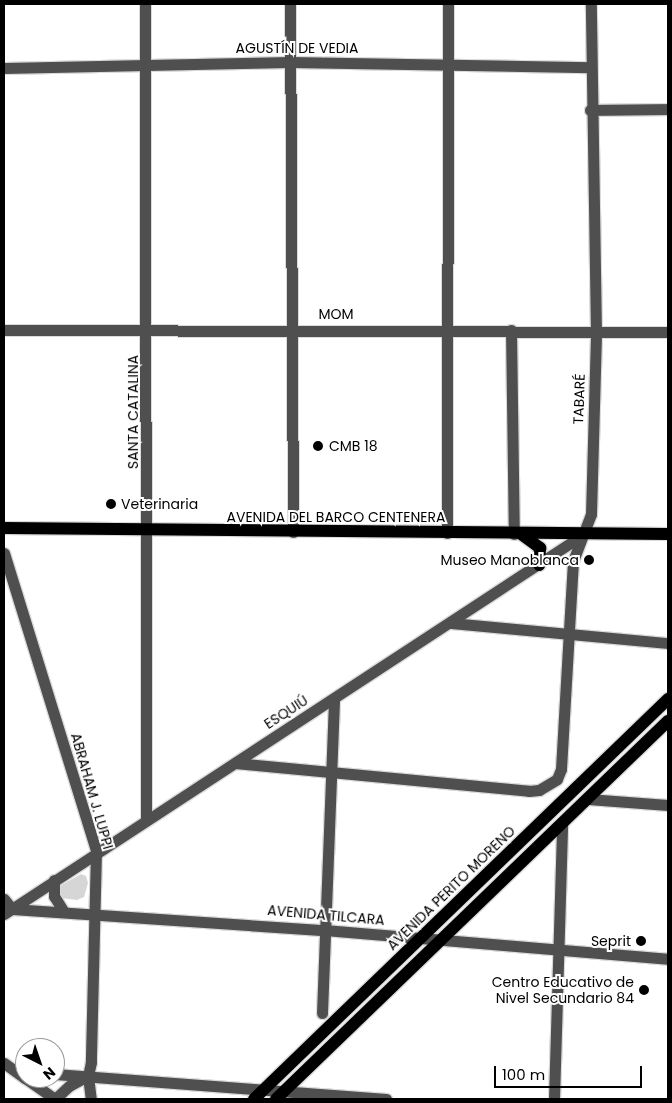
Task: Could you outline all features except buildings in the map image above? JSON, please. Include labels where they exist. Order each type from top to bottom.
[{"type":"main road","name":"AVENIDA DEL BARCO CENTENERA","points":[[4,528],[147,532],[668,534]]},
{"type":"main road","points":[[518,534],[540,548],[539,565]]},
{"type":"main road","name":"AVENIDA PERITO MORENO","points":[[254,1099],[668,699]]},
{"type":"main road","points":[[276,1099],[668,721]]},
{"type":"street","name":"SANTA CATALINA","points":[[145,4],[148,329],[146,820]]},
{"type":"street","points":[[290,4],[292,532]]},
{"type":"street","points":[[447,533],[448,4]]},
{"type":"street","name":"TABARÉ","points":[[330,772],[529,791],[548,786],[557,779],[561,769],[567,634],[573,561],[591,514],[596,333],[590,110],[591,4]]},
{"type":"street","name":"AGUSTÍN DE VEDIA","points":[[4,68],[145,63],[290,62],[591,67]]},
{"type":"street","points":[[590,110],[668,109]]},
{"type":"street","name":"MOM","points":[[4,330],[290,329],[511,330],[596,333],[668,332]]},
{"type":"street","points":[[511,330],[518,534]]},
{"type":"street","name":"ESQUIÚ","points":[[8,911],[96,851],[451,623],[584,534]]},
{"type":"street","name":"ABRAHAM J. LUPPI","points":[[4,553],[96,851],[88,1076],[90,1099]]},
{"type":"street","points":[[451,623],[668,643]]},
{"type":"street","points":[[322,1013],[334,699]]},
{"type":"street","points":[[234,763],[330,772]]},
{"type":"street","points":[[588,799],[668,804]]},
{"type":"street","points":[[554,1099],[562,824]]},
{"type":"street","points":[[54,880],[54,896],[64,912]]},
{"type":"street","points":[[4,899],[8,911]]},
{"type":"street","name":"AVENIDA TILCARA","points":[[8,911],[64,912],[324,930],[668,959]]},
{"type":"street","points":[[4,1063],[15,1071]]},
{"type":"street","points":[[65,1075],[266,1088],[327,1096],[386,1099]]},
{"type":"street","points":[[40,1088],[55,1099],[69,1086],[88,1076]]},
{"type":"shaded area","points":[[81,874],[86,876],[88,883],[84,897],[77,900],[61,898],[57,890],[60,886]]},
{"type":"place","name":"CMB 18","points":[[318,446]]},
{"type":"place","name":"Veterinaria","points":[[111,504]]},
{"type":"place","name":"Museo Manoblanca","points":[[589,560]]},
{"type":"place","name":"Seprit","points":[[641,941]]},
{"type":"place","name":"Centro Educativo de Nivel Secundario 84","points":[[644,990]]}]
